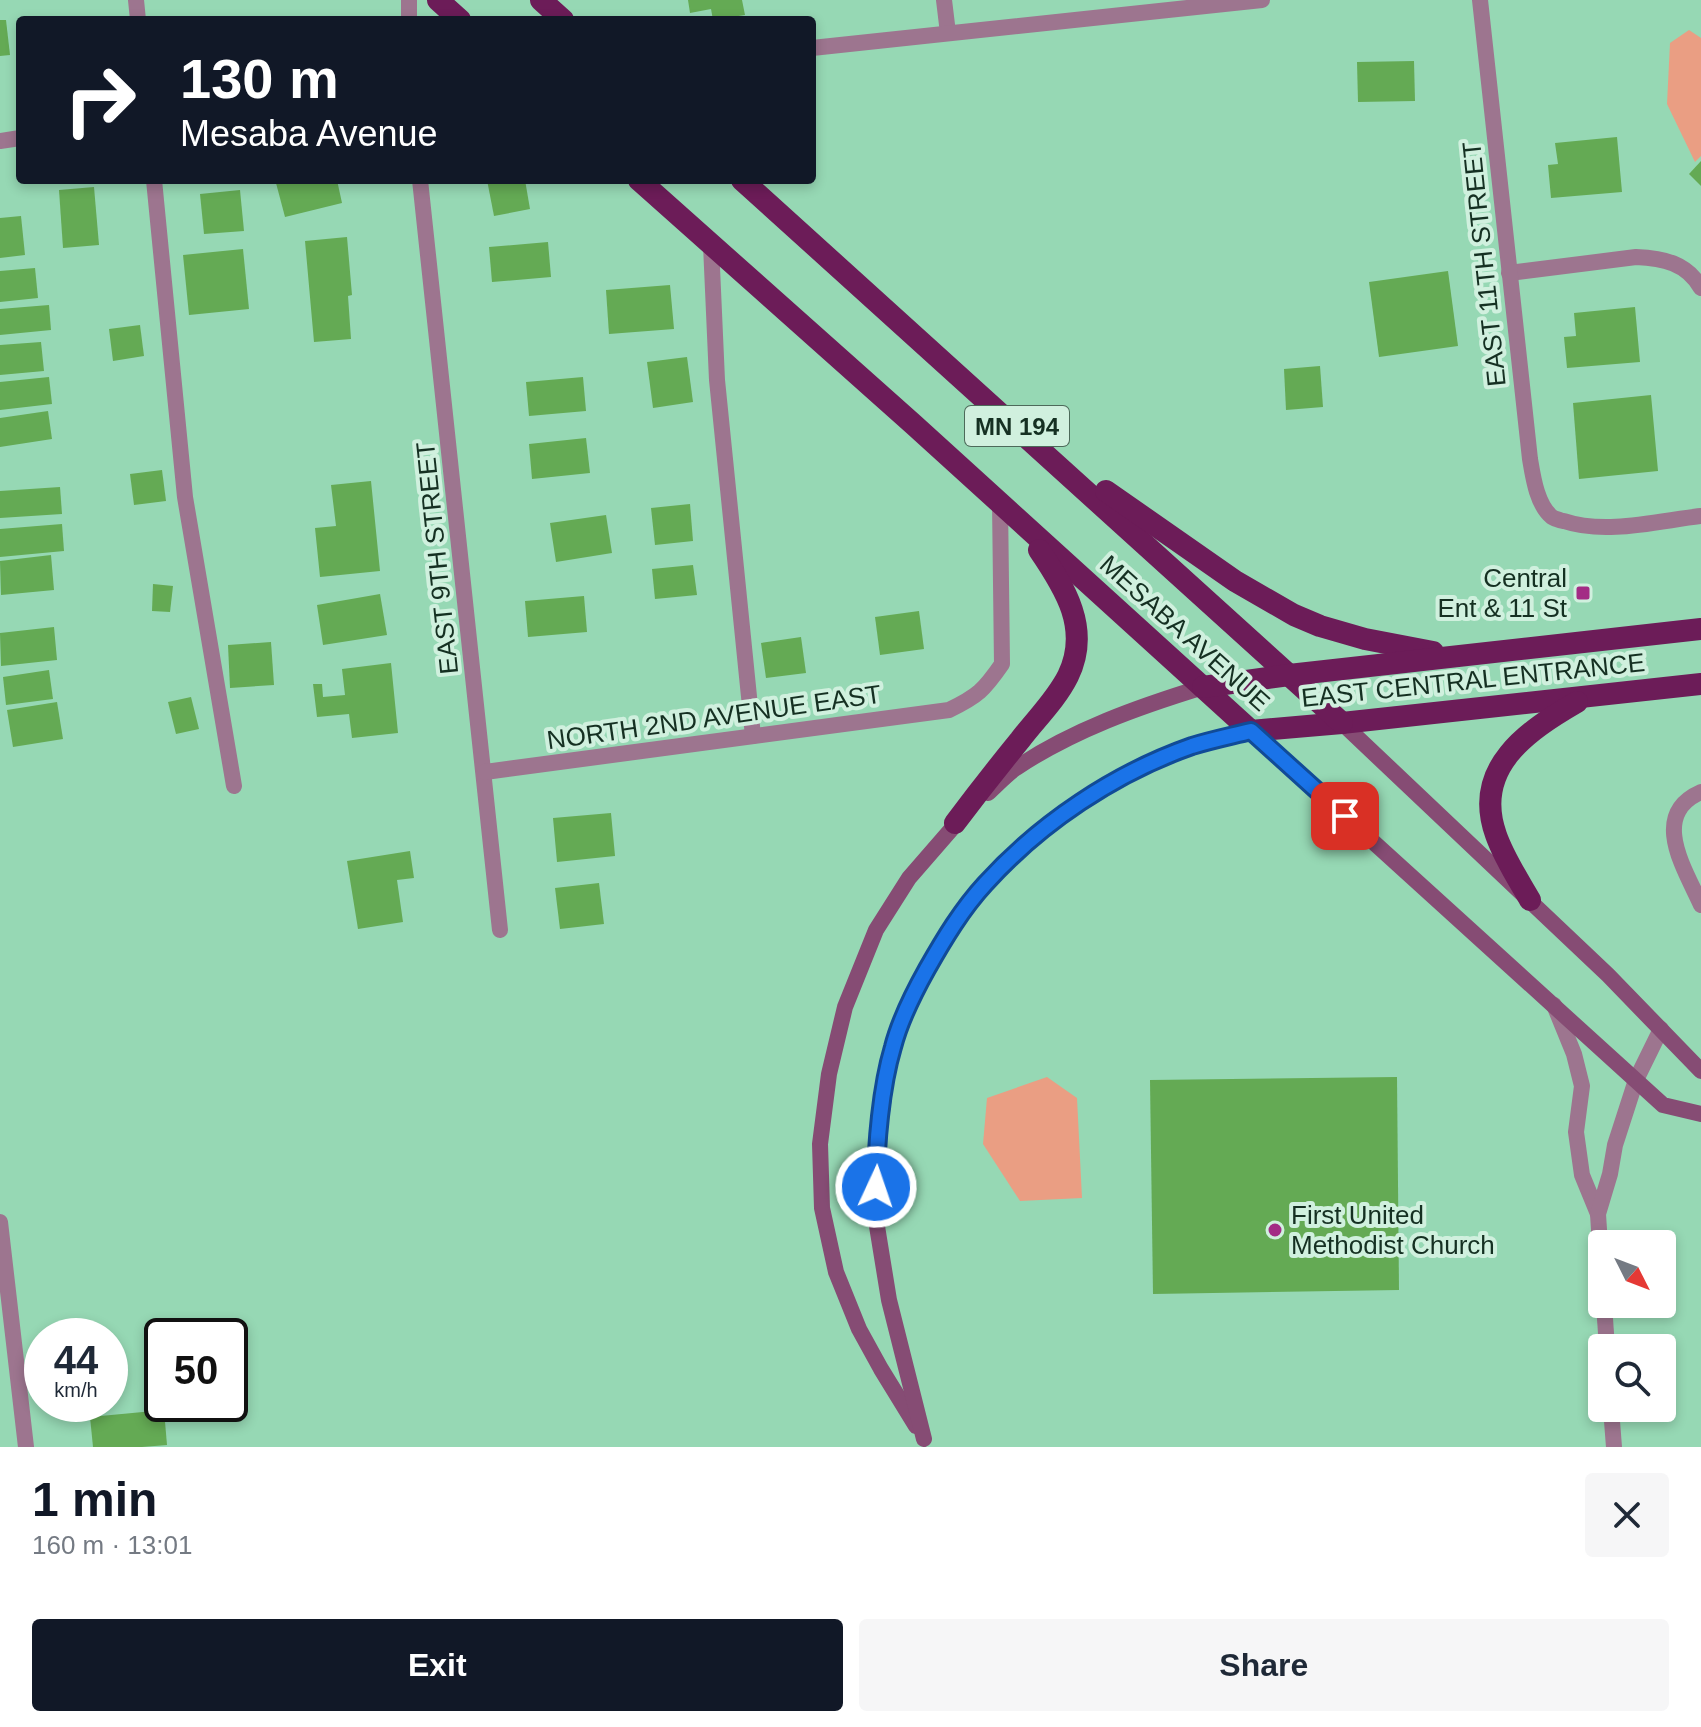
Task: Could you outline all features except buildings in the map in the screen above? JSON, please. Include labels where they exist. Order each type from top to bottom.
[{"type":"highway","points":[[438,0],[456,16]]},
{"type":"highway","points":[[541,0],[559,16]]},
{"type":"highway","name":"MESABA AVENUE","points":[[643,184],[1251,731]]},
{"type":"highway","name":"MESABA AVENUE","points":[[746,184],[1342,723]]},
{"type":"highway","name":"MN 194","points":[[1033,441],[1235,581],[1294,615],[1365,639],[1454,657]]},
{"type":"highway","points":[[955,823],[1055,697],[1069,674],[1075,655],[1077,633],[1067,594],[1018,519]]},
{"type":"highway","name":"EAST CENTRAL ENTRANCE","points":[[1203,687],[1701,629]]},
{"type":"highway","name":"EAST CENTRAL ENTRANCE","points":[[1251,731],[1701,684]]},
{"type":"highway","points":[[1530,900],[1495,834],[1490,811],[1491,787],[1501,764],[1515,745],[1542,723],[1583,698]]},
{"type":"main road","points":[[927,1443],[859,1329],[836,1272],[822,1208],[820,1144],[829,1074],[845,1007],[876,930],[909,878],[955,823],[1013,769],[1073,735],[1140,707],[1203,687]]},
{"type":"main road","name":"MESABA AVENUE","points":[[1342,723],[1530,900],[1701,1071]]},
{"type":"main road","points":[[927,1443],[889,1300],[875,1214],[876,1159],[892,1048],[914,993],[947,934],[984,885],[1030,839],[1085,799],[1142,767],[1192,746],[1251,731]]},
{"type":"main road","name":"MESABA AVENUE","points":[[1251,731],[1663,1105],[1701,1114]]},
{"type":"street","points":[[944,0],[948,33]]},
{"type":"street","points":[[816,48],[1208,2],[1262,0]]},
{"type":"street","name":"EAST 11TH STREET","points":[[1480,0],[1534,483],[1541,501],[1552,517],[1576,525],[1604,528],[1701,516]]},
{"type":"street","points":[[154,184],[185,497],[234,786]]},
{"type":"street","name":"EAST 9TH STREET","points":[[420,184],[500,930]]},
{"type":"street","points":[[711,245],[717,380],[753,736]]},
{"type":"street","points":[[1509,273],[1636,257],[1656,258],[1671,261],[1686,270],[1701,288]]},
{"type":"street","name":"NORTH 2ND AVENUE EAST","points":[[485,772],[949,710],[976,697],[1002,664],[1000,502]]},
{"type":"street","points":[[1701,792],[1677,810],[1673,832],[1679,853],[1695,878],[1701,905]]},
{"type":"street","points":[[1554,1005],[1574,1054],[1582,1086],[1576,1132],[1582,1175],[1598,1214],[1599,1230]]},
{"type":"street","points":[[1598,1214],[1615,1145],[1636,1080],[1661,1029]]},
{"type":"street","points":[[0,1222],[26,1447]]},
{"type":"street","points":[[1612,1422],[1614,1447]]},
{"type":"shaded area","points":[[1689,30],[1701,38],[1701,156],[1695,162],[1667,104],[1670,43]]},
{"type":"shaded area","points":[[1047,1077],[1077,1098],[1082,1198],[1020,1201],[983,1144],[987,1098]]},
{"type":"place","name":"Central Ent & 11 St","points":[[1583,593]]},
{"type":"place","name":"First United Methodist Church","points":[[1275,1230]]},
{"type":"route","points":[[876,1187],[876,1159],[892,1048],[914,993],[947,934],[984,885],[1030,839],[1085,799],[1142,767],[1192,746],[1251,731],[1345,816]]}]
